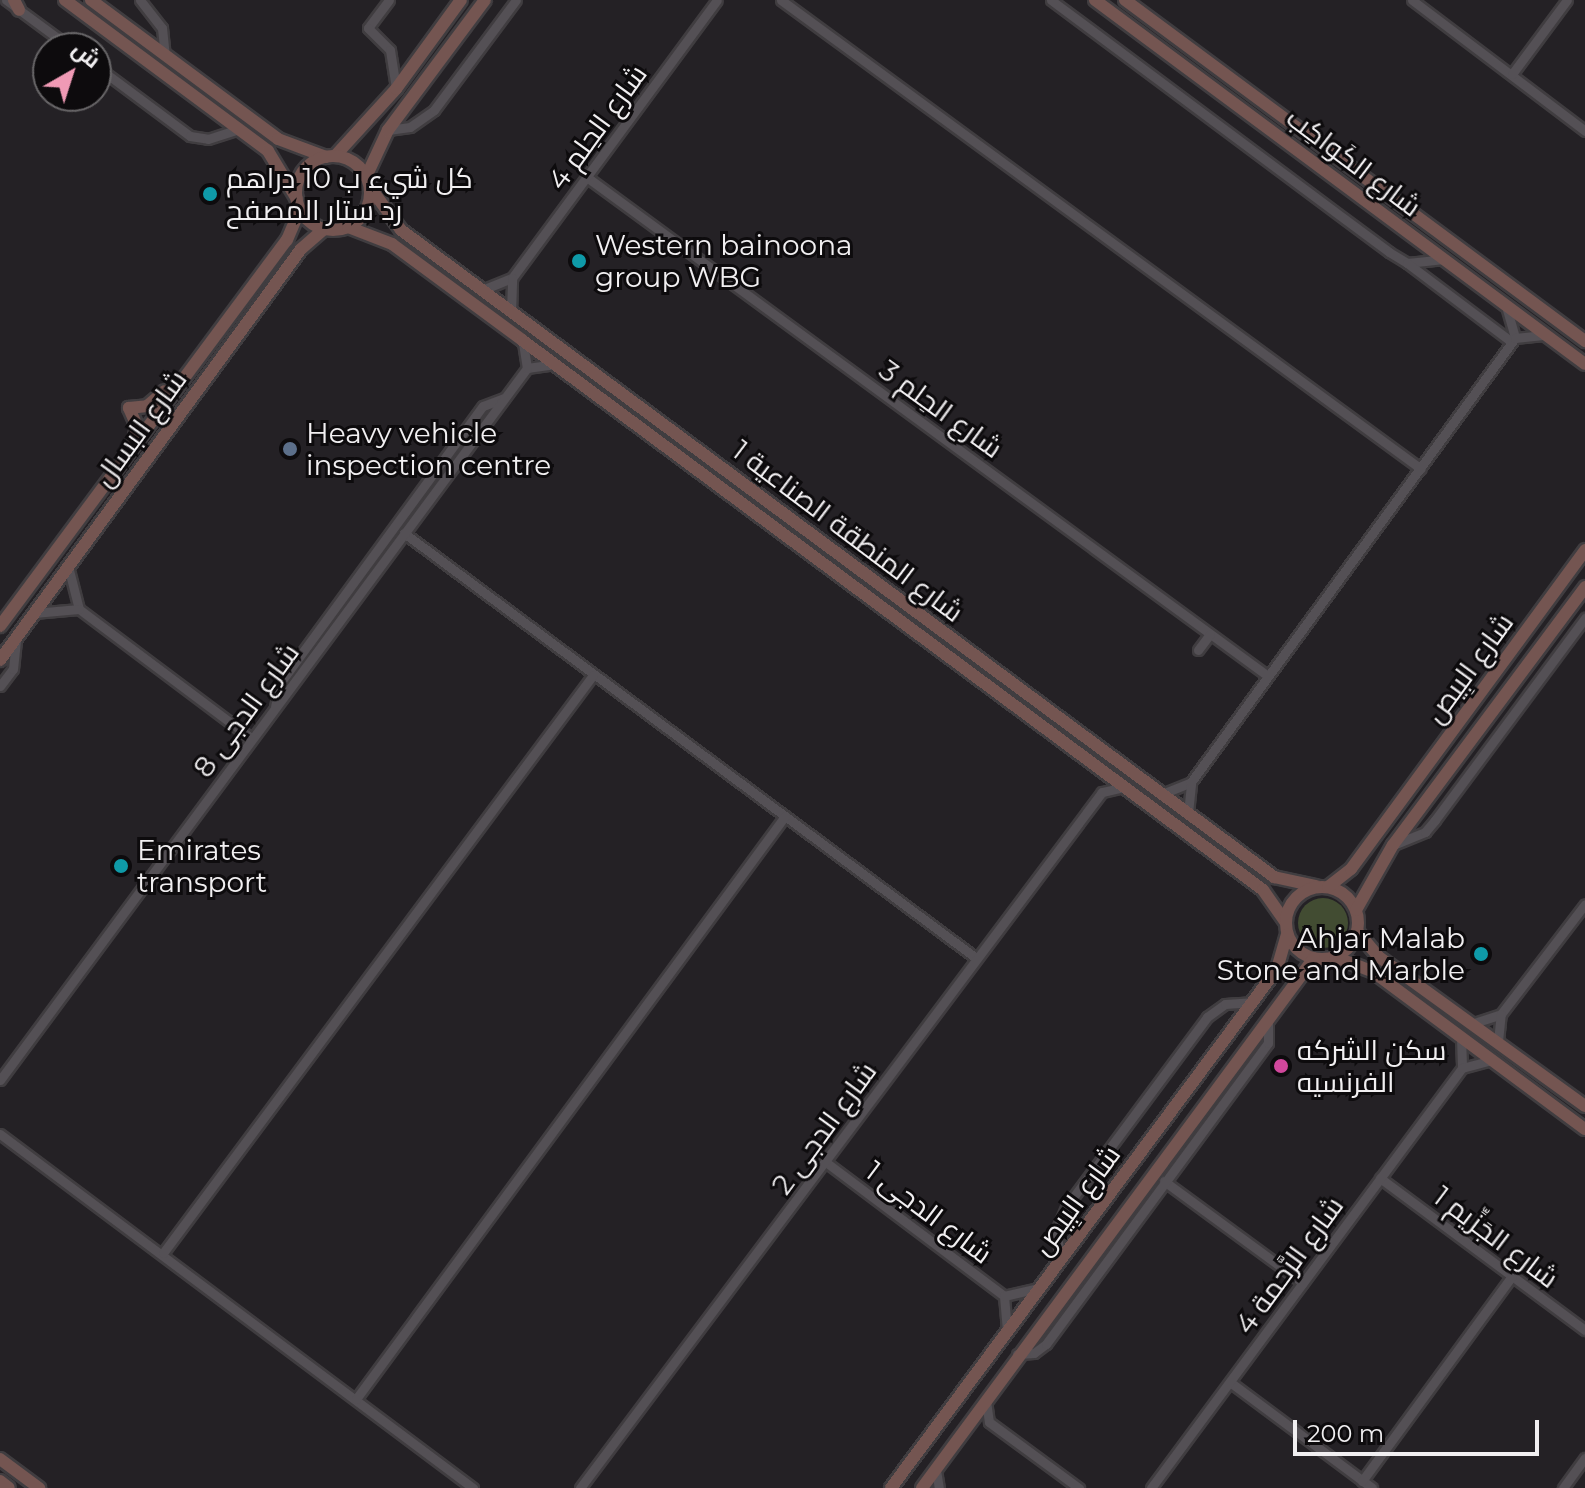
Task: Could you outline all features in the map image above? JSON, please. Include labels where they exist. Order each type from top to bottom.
[{"type":"street","points":[[6,0],[51,32]]},
{"type":"street","points":[[65,0],[277,161],[298,204],[324,229],[348,227],[363,215],[368,182],[388,130],[485,0]]},
{"type":"street","points":[[91,0],[278,139],[353,162],[368,182]]},
{"type":"street","points":[[140,0],[162,28],[165,55]]},
{"type":"street","points":[[389,0],[368,28],[390,50],[396,89]]},
{"type":"street","points":[[298,204],[304,170],[330,157],[396,89],[461,0]]},
{"type":"street","points":[[388,130],[410,127],[434,110],[516,0]]},
{"type":"street","name":"شارع الحِلم 4","points":[[512,278],[717,0]]},
{"type":"street","points":[[781,0],[1421,469]]},
{"type":"street","points":[[1051,0],[1513,340],[1546,335]]},
{"type":"street","name":"شارع الكَواكِب","points":[[1095,0],[1585,364]]},
{"type":"street","name":"شارع الكَواكِب","points":[[1125,0],[1585,341]]},
{"type":"street","points":[[1412,0],[1585,131]]},
{"type":"street","points":[[1512,74],[1567,0]]},
{"type":"street","points":[[112,78],[190,136],[208,139],[238,129]]},
{"type":"street","name":"شارع الحِلم 3","points":[[588,178],[1268,676]]},
{"type":"street","name":"شارع المنطقة الصناعية 1","points":[[368,182],[401,230],[1274,877],[1322,886]]},
{"type":"street","name":"شارع البسال","points":[[0,626],[287,240],[298,204]]},
{"type":"street","name":"شارع المنطقة الصناعية 1","points":[[348,227],[392,244],[1263,890],[1286,928]]},
{"type":"street","name":"شارع البسال","points":[[0,660],[301,249],[324,229]]},
{"type":"street","points":[[1407,263],[1444,259]]},
{"type":"street","points":[[482,290],[512,278],[511,312]]},
{"type":"street","points":[[1188,813],[1191,782],[1513,340],[1506,306]]},
{"type":"street","points":[[522,340],[527,368],[554,364]]},
{"type":"street","name":"شارع الدجى 8","points":[[0,1080],[527,368]]},
{"type":"street","points":[[130,451],[137,426],[129,408],[155,402],[189,371]]},
{"type":"street","points":[[275,708],[280,683],[483,406],[504,398]]},
{"type":"street","points":[[404,533],[976,958]]},
{"type":"street","name":"شارع البِيص","points":[[1322,886],[1351,869],[1585,550]]},
{"type":"street","points":[[68,566],[79,609],[252,739]]},
{"type":"street","name":"شارع البِيص","points":[[1356,910],[1393,845],[1585,587]]},
{"type":"street","points":[[34,613],[79,609]]},
{"type":"street","points":[[1393,845],[1425,832],[1585,618]]},
{"type":"street","points":[[1198,650],[1210,634]]},
{"type":"street","points":[[0,686],[13,669],[16,638]]},
{"type":"street","points":[[163,1253],[593,675]]},
{"type":"street","points":[[1093,764],[1102,792],[1124,787]]},
{"type":"street","points":[[1162,794],[1191,782]]},
{"type":"street","name":"شارع الدجى 2","points":[[580,1488],[827,1163],[1102,792]]},
{"type":"street","points":[[356,1399],[785,816]]},
{"type":"street","points":[[1335,957],[1345,951],[1357,931],[1356,910],[1350,899],[1322,886],[1294,898],[1286,928],[1293,945],[1314,958],[1335,957],[1372,971],[1585,1129]]},
{"type":"street","points":[[1498,1041],[1501,1014],[1585,905]]},
{"type":"street","name":"شارع البِيص","points":[[891,1488],[1277,969],[1286,928]]},
{"type":"street","points":[[1357,931],[1379,957],[1585,1106]]},
{"type":"street","name":"شارع البِيص","points":[[922,1488],[1017,1354],[1314,958]]},
{"type":"street","points":[[1061,1259],[1056,1231],[1066,1207],[1215,1009],[1251,1002]]},
{"type":"street","points":[[1474,1023],[1501,1014]]},
{"type":"street","points":[[1017,1354],[1043,1347],[1268,1043],[1268,1019]]},
{"type":"street","points":[[1461,1037],[1462,1068],[1491,1060]]},
{"type":"street","name":"شارع الرَّحمة 4","points":[[1151,1488],[1462,1068]]},
{"type":"street","points":[[0,1134],[473,1488]]},
{"type":"street","name":"شارع الدجى 1","points":[[827,1163],[1004,1296],[1006,1333]]},
{"type":"street","name":"شارع الجَزِّيم 1","points":[[1380,1178],[1585,1330]]},
{"type":"street","points":[[1164,1181],[1303,1283]]},
{"type":"street","points":[[1362,1481],[1512,1276]]},
{"type":"street","name":"شارع الدجى 1","points":[[1004,1296],[1042,1287]]},
{"type":"street","points":[[1230,1382],[1372,1488]]},
{"type":"street","points":[[986,1400],[989,1422],[1079,1488]]},
{"type":"street","points":[[966,1429],[989,1422]]},
{"type":"street","points":[[1563,1488],[1585,1458]]},
{"type":"street","points":[[0,1459],[39,1488]]},
{"type":"street","points":[[936,1470],[939,1488]]},
{"type":"street","points":[[0,1481],[9,1488]]},
{"type":"green space","points":[[1323,898],[1341,905],[1348,923],[1341,941],[1323,948],[1305,941],[1298,923],[1305,905]]},
{"type":"place","name":"كل شيء ب 10 دراهم رد ستار المصفح","points":[[210,194]]},
{"type":"place","name":"Western bainoona group WBG","points":[[579,261]]},
{"type":"place","name":"Heavy vehicle inspection centre","points":[[290,449]]},
{"type":"place","name":"Emirates transport","points":[[121,866]]},
{"type":"place","name":"Ahjar Malab Stone and Marble","points":[[1481,954]]},
{"type":"place","name":"سكن الشركه الفرنسيه","points":[[1281,1066]]}]
